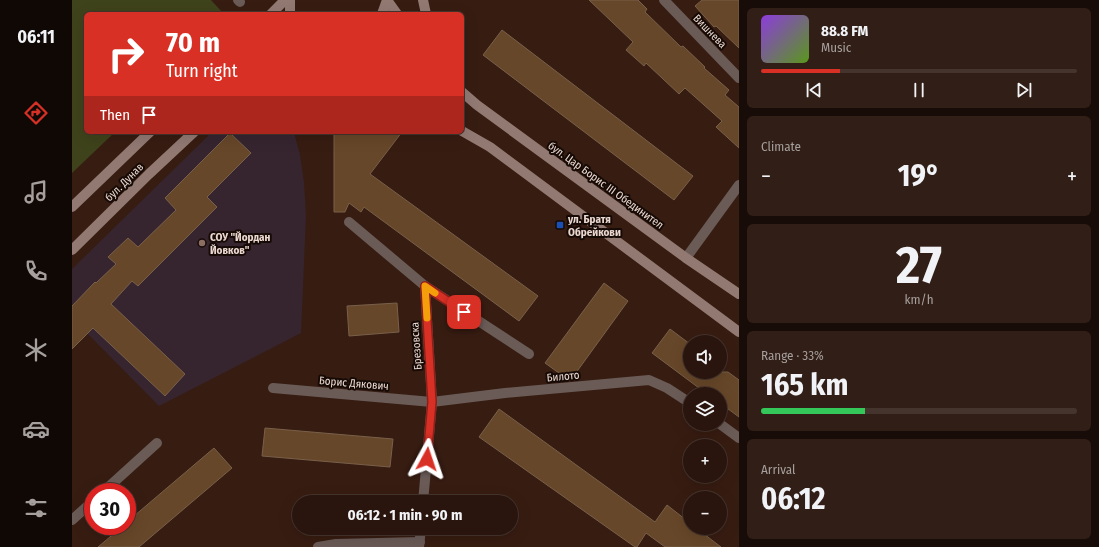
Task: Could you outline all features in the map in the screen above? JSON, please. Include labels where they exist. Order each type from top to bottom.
[{"type":"main road","points":[[274,12],[285,0]]},
{"type":"main road","points":[[290,0],[290,12]]},
{"type":"main road","points":[[383,12],[387,0]]},
{"type":"main road","points":[[387,0],[396,12]]},
{"type":"main road","points":[[423,0],[426,12]]},
{"type":"main road","name":"бул. Цар Борис III Обединител","points":[[464,93],[686,258],[739,294]]},
{"type":"main road","points":[[464,132],[490,147],[739,332]]},
{"type":"main road","name":"бул. Дунав","points":[[72,207],[148,134]]},
{"type":"main road","name":"бул. Дунав","points":[[72,250],[192,134]]},
{"type":"street","name":"Вишнева","points":[[664,0],[739,78]]},
{"type":"street","points":[[686,258],[739,185]]},
{"type":"street","points":[[349,222],[425,286],[529,354]]},
{"type":"street","name":"Брезовска","points":[[424,495],[432,402],[425,286]]},
{"type":"street","name":"Билото","points":[[432,402],[505,393],[649,380],[668,388],[683,398]]},
{"type":"street","name":"Борис Дякович","points":[[273,388],[432,402]]},
{"type":"street","points":[[727,429],[739,438]]},
{"type":"street","points":[[113,483],[157,444]]},
{"type":"street","points":[[72,520],[84,509]]},
{"type":"street","points":[[318,547],[336,544],[420,545],[421,535]]},
{"type":"shaded area","name":"СОУ \"Йордан Йовков\"","points":[[210,134],[295,134],[300,155],[304,183],[306,216],[301,333],[159,406],[72,318],[72,269]]},
{"type":"green space","points":[[72,0],[211,0],[222,12],[84,12],[84,134],[113,134],[72,173]]},
{"type":"building","points":[[589,0],[638,0],[647,9],[645,12],[729,90],[725,95],[739,107],[739,148],[716,127],[722,121],[685,88],[679,94],[646,63],[644,66],[626,50],[633,42]]},
{"type":"building","points":[[702,0],[739,0],[739,48],[716,26],[714,27],[695,6]]},
{"type":"building","points":[[502,30],[693,176],[674,200],[483,55]]},
{"type":"building","points":[[229,134],[231,134],[251,153],[207,197],[217,207],[138,286],[132,281],[111,304],[185,374],[165,396],[93,328],[72,349],[72,306],[95,282],[96,283],[116,264],[108,257],[128,238],[138,247],[176,210],[165,198]]},
{"type":"building","points":[[334,134],[400,134],[370,174],[538,296],[519,321],[364,207],[361,212],[349,203],[345,212],[334,212]]},
{"type":"building","points":[[604,283],[628,301],[570,381],[545,363]]},
{"type":"building","points":[[397,303],[399,332],[349,336],[347,306]]},
{"type":"building","points":[[670,329],[683,339],[683,376],[652,353]]},
{"type":"building","points":[[728,372],[739,380],[739,417],[727,408],[727,387],[698,387],[687,379],[727,379]]},
{"type":"building","points":[[499,409],[655,522],[667,505],[683,518],[683,535],[705,535],[721,547],[665,547],[646,533],[637,547],[635,547],[479,437]]},
{"type":"building","points":[[265,428],[393,439],[390,467],[262,456]]},
{"type":"building","points":[[214,448],[232,468],[139,547],[98,547],[112,535],[136,535],[136,514]]},
{"type":"slow traffic","points":[[427,318],[425,286],[435,293]]},
{"type":"place","name":"ул. Братя Обрейкови","points":[[560,225]]},
{"type":"place","name":"СОУ \"Йордан Йовков\"","points":[[202,243]]},
{"type":"route","points":[[427,459],[432,402],[425,286],[464,312]]}]
